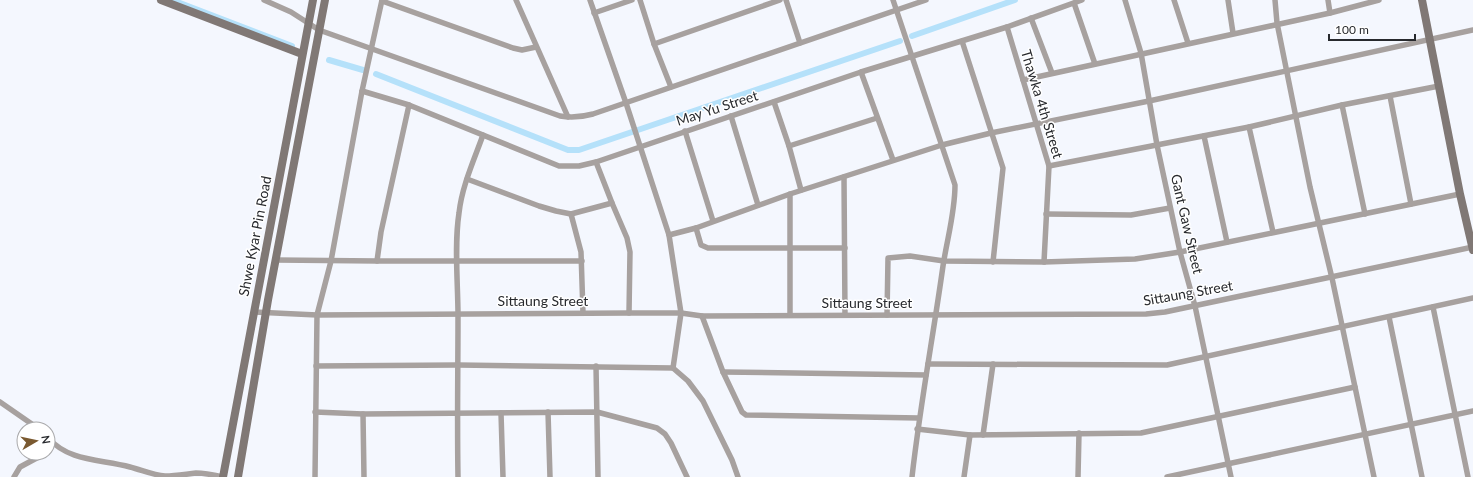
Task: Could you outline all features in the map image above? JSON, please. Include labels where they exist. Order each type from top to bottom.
[{"type":"street","points":[[161,0],[302,54]]},
{"type":"street","points":[[264,0],[291,12],[319,30],[560,116],[568,117],[582,117],[626,103],[926,0]]},
{"type":"street","name":"Shwe Kyar Pin Road","points":[[223,477],[313,0]]},
{"type":"street","name":"Shwe Kyar Pin Road","points":[[238,477],[266,313],[325,0]]},
{"type":"street","points":[[516,0],[568,117]]},
{"type":"street","points":[[590,0],[669,234],[681,313],[673,368]]},
{"type":"street","points":[[594,13],[632,0]]},
{"type":"street","points":[[640,0],[670,87]]},
{"type":"street","points":[[654,44],[780,0]]},
{"type":"street","points":[[786,0],[800,43]]},
{"type":"street","points":[[892,0],[955,185],[955,202],[917,429],[912,477]]},
{"type":"street","name":"May Yu Street","points":[[362,90],[409,104],[559,166],[579,166],[596,162],[861,72],[962,41],[1082,0]]},
{"type":"street","name":"Gant Gaw Street","points":[[1125,0],[1141,53],[1156,145],[1180,252],[1195,306],[1231,477]]},
{"type":"street","points":[[1174,0],[1188,43]]},
{"type":"street","points":[[1228,0],[1234,33]]},
{"type":"street","points":[[1275,0],[1277,23],[1295,115],[1310,187],[1320,223],[1374,477]]},
{"type":"street","points":[[1328,0],[1330,12]]},
{"type":"street","points":[[1023,80],[1379,0]]},
{"type":"street","points":[[1422,0],[1460,194],[1473,248]]},
{"type":"street","points":[[315,477],[316,315],[331,261],[362,90],[382,1],[513,48],[522,50],[536,47]]},
{"type":"street","points":[[1074,3],[1095,64]]},
{"type":"street","points":[[1031,18],[1052,74]]},
{"type":"street","name":"Thawka 4th Street","points":[[1007,26],[1049,166],[1044,262]]},
{"type":"street","points":[[669,234],[696,228],[790,194],[942,145],[991,133],[1150,101],[1473,30]]},
{"type":"street","points":[[962,41],[1003,168],[992,262]]},
{"type":"street","points":[[861,72],[893,160]]},
{"type":"street","points":[[1049,166],[1250,127],[1295,115],[1439,86]]},
{"type":"street","points":[[1390,96],[1412,204]]},
{"type":"street","points":[[774,102],[802,190]]},
{"type":"street","points":[[377,261],[381,232],[409,104]]},
{"type":"street","points":[[1342,105],[1365,214]]},
{"type":"street","points":[[731,116],[758,205]]},
{"type":"street","points":[[789,146],[877,118]]},
{"type":"street","points":[[1250,127],[1273,232]]},
{"type":"street","points":[[685,131],[713,221]]},
{"type":"street","points":[[458,477],[458,214],[467,179],[483,135]]},
{"type":"street","points":[[1204,136],[1228,242]]},
{"type":"street","points":[[596,162],[627,238],[630,252],[629,313]]},
{"type":"street","points":[[844,177],[846,315]]},
{"type":"street","points":[[467,179],[539,206],[571,214],[612,204]]},
{"type":"street","points":[[790,194],[790,315]]},
{"type":"street","points":[[886,315],[888,258],[910,256],[944,261],[992,262],[1135,259],[1180,252],[1460,194]]},
{"type":"street","points":[[1046,214],[1131,215],[1170,208]]},
{"type":"street","points":[[571,214],[582,261],[583,313]]},
{"type":"street","points":[[696,228],[701,245],[708,248],[845,248]]},
{"type":"street","name":"Sittaung Street","points":[[254,312],[316,315],[681,313],[702,316],[1146,314],[1195,306],[1473,248]]},
{"type":"street","points":[[276,260],[582,261]]},
{"type":"street","points":[[928,364],[1167,365],[1473,298]]},
{"type":"street","points":[[1433,307],[1468,477]]},
{"type":"street","points":[[702,316],[723,372],[742,412],[750,416],[919,418]]},
{"type":"street","points":[[1389,317],[1422,477]]},
{"type":"street","points":[[983,435],[993,364]]},
{"type":"street","points":[[316,366],[596,366],[673,368],[688,381],[703,402],[732,460],[738,477]]},
{"type":"street","points":[[596,366],[598,477]]},
{"type":"street","points":[[723,372],[926,376]]},
{"type":"street","points":[[917,429],[970,435],[1141,433],[1355,387]]},
{"type":"street","points":[[0,402],[27,421]]},
{"type":"street","points":[[1167,477],[1473,411]]},
{"type":"street","points":[[315,412],[363,414],[597,412],[657,428],[665,434],[671,443],[687,477]]},
{"type":"street","points":[[548,412],[550,477]]},
{"type":"street","points":[[502,413],[503,477]]},
{"type":"street","points":[[363,414],[364,477],[371,477]]},
{"type":"street","points":[[1078,477],[1079,433]]},
{"type":"street","points":[[964,477],[970,435]]},
{"type":"street","points":[[56,447],[70,455],[131,467],[153,474],[167,476],[209,474],[223,477]]},
{"type":"street","points":[[14,477],[20,467],[31,461]]},
{"type":"waterway","points":[[172,0],[292,46]]},
{"type":"waterway","points":[[912,36],[1015,0]]},
{"type":"waterway","points":[[376,74],[568,150],[579,150],[900,41]]},
{"type":"waterway","points":[[329,60],[363,70]]}]
